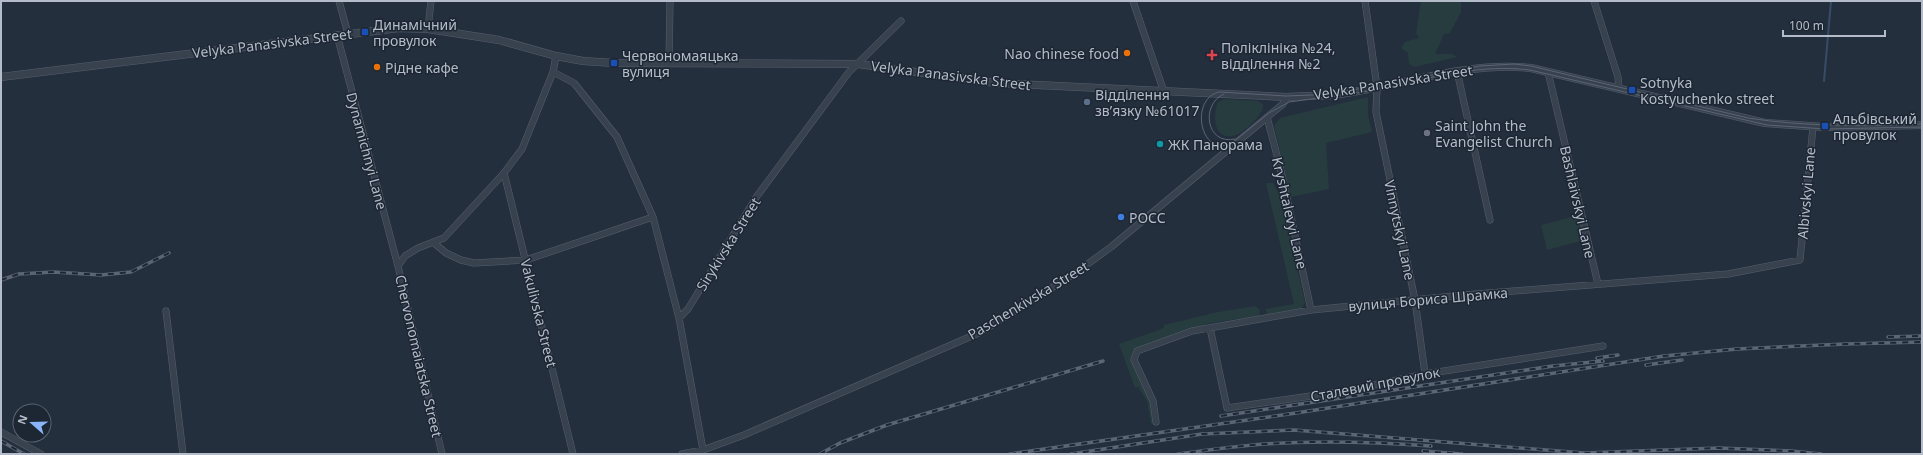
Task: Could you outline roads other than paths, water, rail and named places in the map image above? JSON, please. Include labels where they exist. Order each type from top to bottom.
[{"type":"street","points":[[339,1],[348,34]]},
{"type":"street","points":[[428,29],[431,1]]},
{"type":"street","points":[[669,63],[670,1]]},
{"type":"street","points":[[1133,1],[1164,92]]},
{"type":"street","name":"Vinnytskyi Lane","points":[[1365,1],[1377,87],[1376,112],[1415,300],[1425,374]]},
{"type":"street","points":[[1594,1],[1618,76],[1619,88]]},
{"type":"street","name":"Sirykivska Street","points":[[679,318],[688,310],[757,196],[848,72],[901,21]]},
{"type":"street","name":"Velyka Panasivska Street","points":[[1,76],[399,28],[428,29],[499,40],[556,56],[583,61],[858,64],[996,83],[1287,97],[1334,95],[1457,71],[1514,66],[1619,88],[1746,120],[1813,127],[1922,126]]},
{"type":"street","name":"Dynamichnyi Lane","points":[[337,35],[398,266]]},
{"type":"street","name":"Chervonomaiatska Street","points":[[442,454],[398,266],[405,256],[418,248],[444,238],[504,173],[522,149],[553,72],[556,56]]},
{"type":"street","points":[[1457,71],[1490,220]]},
{"type":"street","points":[[553,72],[574,83],[617,137],[653,217],[679,318],[703,450]]},
{"type":"street","name":"Bashlaivskyi Lane","points":[[1548,72],[1598,284]]},
{"type":"street","name":"Paschenkivska Street","points":[[682,454],[703,450],[744,435],[981,332],[1074,274],[1111,247],[1283,104],[1287,97]]},
{"type":"street","name":"Kryshtalevyi Lane","points":[[1267,117],[1282,175],[1311,310]]},
{"type":"street","name":"Albivskyi Lane","points":[[1800,260],[1813,127]]},
{"type":"street","name":"Vakulivska Street","points":[[504,173],[573,454]]},
{"type":"street","points":[[434,243],[446,253],[461,260],[474,263],[526,260],[653,217]]},
{"type":"street","name":"вулиця Бориса Шрамка","points":[[1156,422],[1153,401],[1134,360],[1137,351],[1192,331],[1311,310],[1598,284],[1728,274],[1800,260]]},
{"type":"street","points":[[166,311],[183,454]]},
{"type":"street","name":"Сталевий провулок","points":[[1210,328],[1227,408],[1346,391],[1425,374],[1603,346]]},
{"type":"street","points":[[1,432],[40,454]]},
{"type":"waterway","points":[[1824,81],[1831,1]]},
{"type":"tram line","points":[[1922,124],[1813,124],[1748,118],[1531,66],[1514,64],[1480,66],[1358,89],[1312,95],[1286,96],[1219,92],[1210,97],[1204,105],[1201,115],[1202,126],[1206,136],[1212,143],[1221,146],[1232,143],[1269,113],[1289,102],[1358,93],[1448,74],[1509,68],[1530,70],[1767,125],[1825,129],[1922,127]]},
{"type":"tram line","points":[[1224,94],[1216,99],[1212,106],[1209,114],[1210,123],[1212,130],[1218,136],[1225,139],[1235,139]]},
{"type":"railway","points":[[1,280],[19,274],[54,272],[101,275],[131,272],[169,253]]},
{"type":"railway","points":[[1888,337],[1922,336]]},
{"type":"railway","points":[[1010,454],[1296,413],[1664,356],[1737,349],[1922,342]]},
{"type":"railway","points":[[1597,358],[1618,355]]},
{"type":"railway","points":[[1646,365],[1682,360]]},
{"type":"railway","points":[[820,454],[840,443],[887,425],[1103,361]]},
{"type":"railway","points":[[1221,416],[1553,366],[1603,361]]},
{"type":"railway","points":[[1071,454],[1202,434],[1294,430],[1584,453],[1719,448],[1791,451],[1821,454]]},
{"type":"railway","points":[[1,441],[24,454]]},
{"type":"railway","points":[[1178,454],[1244,446],[1307,442],[1431,446]]},
{"type":"railway","points":[[1423,451],[1462,454]]},
{"type":"place","name":"Динамічний провулок","points":[[365,32]]},
{"type":"place","name":"Nao chinese food","points":[[1127,53]]},
{"type":"place","name":"Поліклініка №24, відділення №2","points":[[1212,55]]},
{"type":"place","name":"Червономаяцька вулиця","points":[[614,63]]},
{"type":"place","name":"Рідне кафе","points":[[377,67]]},
{"type":"place","name":"Sotnyka Kostyuchenko street","points":[[1632,90]]},
{"type":"place","name":"Відділення зв’язку №61017","points":[[1087,102]]},
{"type":"place","name":"Альбівський провулок","points":[[1825,126]]},
{"type":"place","name":"Saint John the Evangelist Church","points":[[1427,133]]},
{"type":"place","name":"ЖК Панорама","points":[[1160,144]]},
{"type":"place","name":"РОСС","points":[[1121,217]]}]
